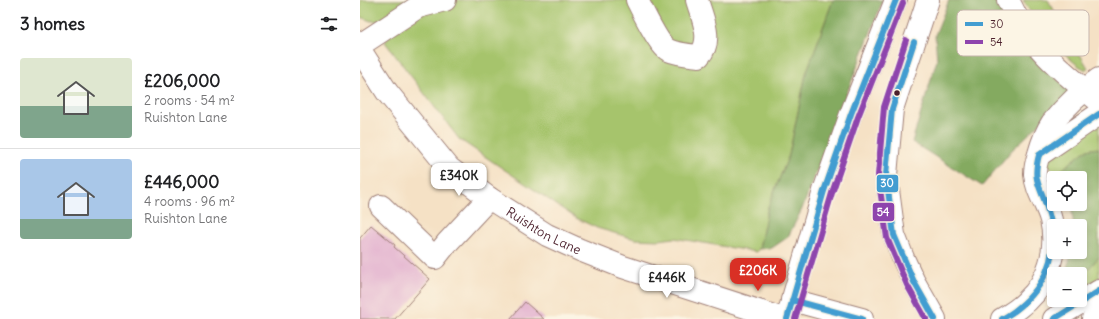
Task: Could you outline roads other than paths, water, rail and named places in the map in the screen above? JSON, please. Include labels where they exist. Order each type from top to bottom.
[{"type":"main road","points":[[360,45],[418,7],[445,0]]},
{"type":"main road","points":[[638,0],[649,25],[667,50],[699,56],[704,50],[707,37],[697,0]]},
{"type":"main road","points":[[787,313],[824,190],[851,114],[896,0]]},
{"type":"main road","points":[[928,0],[892,109],[886,175],[894,235],[914,282],[935,319]]},
{"type":"main road","points":[[1008,0],[1012,10]]},
{"type":"main road","name":"Ruishton Lane","points":[[360,50],[387,92],[449,168],[489,198],[547,235],[623,267],[722,298],[751,301],[787,313],[862,319]]},
{"type":"main road","points":[[1002,319],[1026,302],[1037,291],[1050,264],[1053,250],[1051,220],[1047,206],[1036,182],[1035,172],[1042,142],[1052,124],[1094,90],[1055,65],[1047,56]]},
{"type":"main road","points":[[1039,155],[1099,114]]},
{"type":"main road","points":[[382,206],[435,258],[489,198]]},
{"type":"main road","points":[[1054,319],[1098,301]]},
{"type":"main road","points":[[1093,319],[1098,301]]}]
